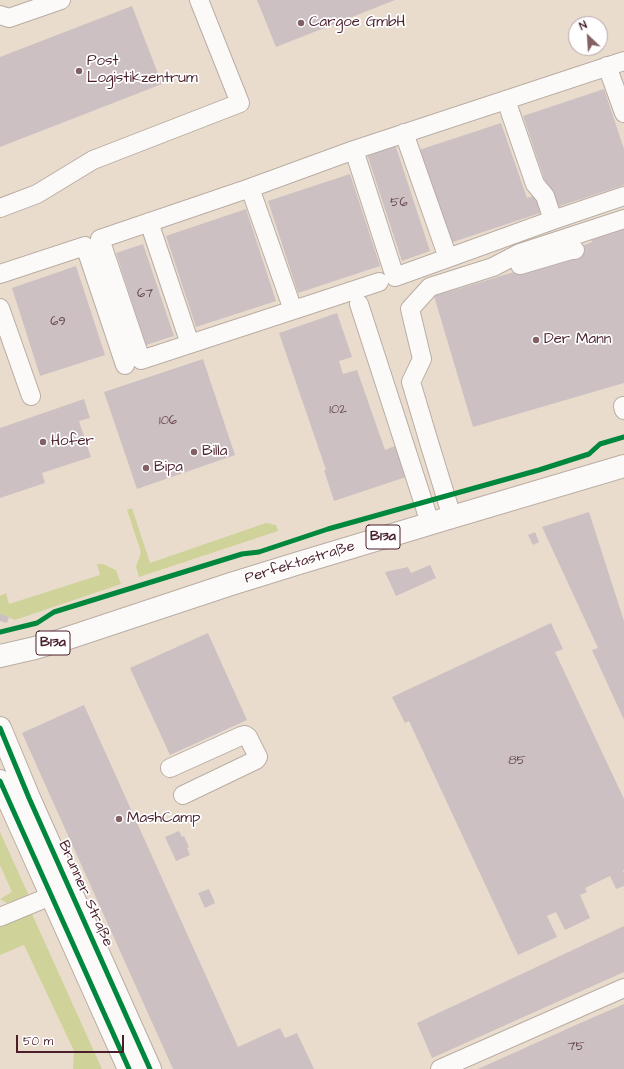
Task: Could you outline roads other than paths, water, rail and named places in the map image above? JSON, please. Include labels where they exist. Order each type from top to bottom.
[{"type":"main road","name":"Perfektastraße","points":[[0,656],[65,640],[239,582],[430,523],[624,466]]},
{"type":"main road","name":"Brunner Straße","points":[[0,728],[29,798],[60,892],[129,1069]]},
{"type":"main road","name":"Brunner Straße","points":[[0,782],[60,892],[150,1069]]},
{"type":"lane","points":[[0,15],[8,18],[61,0]]},
{"type":"lane","points":[[0,208],[37,194],[93,160],[240,103],[199,0]]},
{"type":"lane","points":[[379,282],[141,360],[100,239],[250,188],[404,133],[616,64],[624,113]]},
{"type":"lane","points":[[506,100],[535,184],[545,196],[553,220]]},
{"type":"lane","points":[[404,133],[448,258]]},
{"type":"lane","points":[[354,150],[395,276],[624,196]]},
{"type":"lane","points":[[250,188],[293,310]]},
{"type":"lane","points":[[452,517],[411,382],[422,359],[410,309],[430,287],[494,267],[520,253],[624,219]]},
{"type":"lane","points":[[149,222],[190,344]]},
{"type":"lane","points":[[0,274],[85,246],[125,365]]},
{"type":"lane","points":[[494,267],[512,268],[571,250],[576,250]]},
{"type":"lane","points":[[359,304],[430,523]]},
{"type":"lane","points":[[0,308],[31,396]]},
{"type":"lane","points":[[170,768],[245,735],[248,737],[258,757],[256,760],[183,795]]},
{"type":"lane","points":[[0,917],[60,892]]},
{"type":"lane","points":[[440,1069],[624,988]]},
{"type":"place","name":"Cargoe GmbH","points":[[301,23]]},
{"type":"place","name":"Post Logistikzentrum","points":[[79,71]]},
{"type":"place","name":"Der Mann","points":[[536,340]]},
{"type":"place","name":"Hofer","points":[[43,442]]},
{"type":"place","name":"Billa","points":[[194,452]]},
{"type":"place","name":"Bipa","points":[[146,468]]},
{"type":"place","name":"MashCamp","points":[[119,819]]}]
